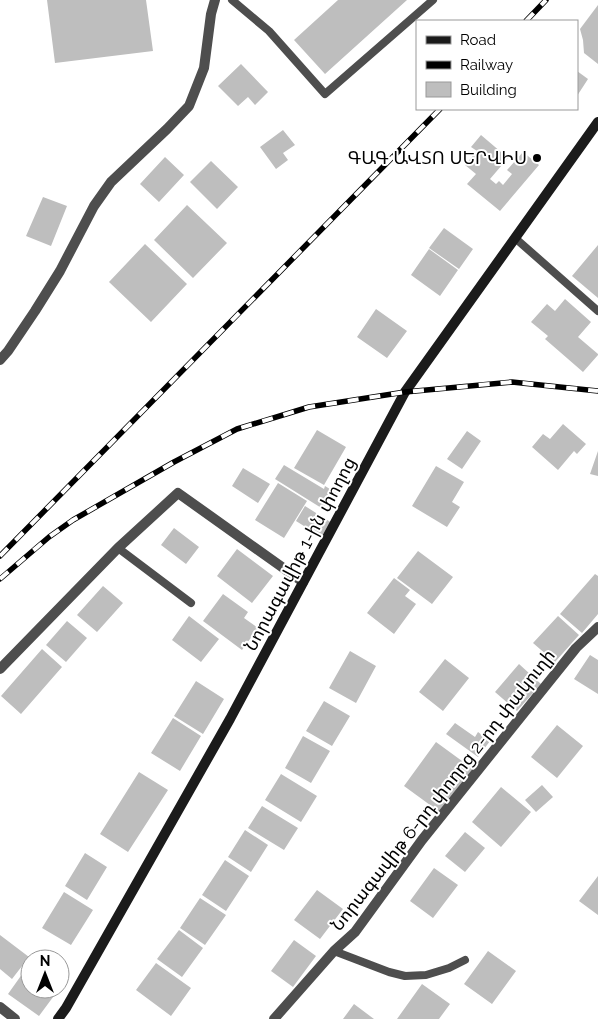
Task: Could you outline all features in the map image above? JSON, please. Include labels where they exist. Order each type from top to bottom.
[{"type":"main road","name":"Նորագավիթ 1-ին փողոց","points":[[58,1019],[230,719],[405,392],[598,122]]},
{"type":"street","points":[[0,360],[35,312],[60,271],[94,206],[111,182],[189,106],[204,68],[214,0]]},
{"type":"street","points":[[0,669],[118,548],[178,493],[303,582]]},
{"type":"street","name":"Նորագավիթ 6-րդ փողոց 2-րդ փակուղի","points":[[274,1019],[334,951],[354,932],[422,840],[576,648],[598,627]]},
{"type":"street","points":[[0,1007],[15,1019]]},
{"type":"lane","points":[[232,0],[269,31],[325,94],[433,0]]},
{"type":"lane","points":[[515,238],[598,311]]},
{"type":"lane","points":[[118,548],[191,603]]},
{"type":"lane","points":[[334,951],[388,972],[405,976],[426,975],[449,968],[465,960]]},
{"type":"building","points":[[47,0],[146,0],[153,51],[55,63]]},
{"type":"building","points":[[338,0],[407,0],[325,74],[294,40]]},
{"type":"building","points":[[598,5],[598,64],[584,53],[580,29]]},
{"type":"building","points":[[241,64],[268,92],[255,105],[248,97],[238,106],[218,86]]},
{"type":"building","points":[[578,72],[588,79],[578,94]]},
{"type":"building","points":[[283,130],[295,145],[283,153],[288,160],[276,169],[260,147]]},
{"type":"building","points":[[481,135],[508,158],[490,179],[496,184],[499,181],[503,185],[512,174],[507,170],[523,152],[539,165],[500,211],[467,184],[476,174],[465,165],[477,151],[471,147]]},
{"type":"building","points":[[165,157],[184,175],[159,202],[140,184]]},
{"type":"building","points":[[211,161],[238,187],[217,209],[190,182]]},
{"type":"building","points":[[43,197],[67,206],[51,246],[26,236]]},
{"type":"building","points":[[187,205],[227,243],[193,278],[154,240]]},
{"type":"building","points":[[444,228],[473,249],[459,269],[429,248]]},
{"type":"building","points":[[145,244],[187,284],[151,322],[109,282]]},
{"type":"building","points":[[598,245],[598,298],[572,276]]},
{"type":"building","points":[[429,249],[458,270],[440,296],[411,275]]},
{"type":"building","points":[[565,299],[591,322],[578,337],[598,355],[583,372],[545,339],[548,336],[531,322],[547,304],[555,311]]},
{"type":"building","points":[[376,309],[407,331],[387,358],[357,337]]},
{"type":"building","points":[[563,424],[586,444],[577,454],[574,451],[558,470],[532,447],[543,434],[550,439]]},
{"type":"building","points":[[317,430],[346,447],[324,485],[294,468]]},
{"type":"building","points":[[467,431],[481,441],[462,469],[447,459]]},
{"type":"building","points":[[598,451],[598,476],[590,474]]},
{"type":"building","points":[[284,465],[324,489],[325,486],[338,494],[333,501],[330,499],[323,509],[275,479]]},
{"type":"building","points":[[436,466],[464,482],[452,502],[460,507],[447,527],[412,506]]},
{"type":"building","points":[[243,468],[270,484],[258,503],[232,486]]},
{"type":"building","points":[[278,483],[307,501],[284,538],[255,520]]},
{"type":"building","points":[[305,506],[332,523],[323,538],[296,521]]},
{"type":"building","points":[[174,528],[199,547],[186,564],[161,545]]},
{"type":"building","points":[[237,549],[273,576],[252,603],[217,576]]},
{"type":"building","points":[[418,551],[453,577],[432,604],[397,578]]},
{"type":"building","points":[[595,574],[598,576],[598,614],[582,633],[560,614]]},
{"type":"building","points":[[394,578],[410,590],[405,596],[416,604],[394,634],[367,613]]},
{"type":"building","points":[[103,586],[123,603],[97,632],[77,615]]},
{"type":"building","points":[[223,594],[248,612],[244,618],[258,628],[242,650],[203,621]]},
{"type":"building","points":[[189,616],[219,639],[201,662],[172,640]]},
{"type":"building","points":[[558,616],[579,635],[555,662],[533,643]]},
{"type":"building","points":[[67,621],[87,638],[66,662],[46,645]]},
{"type":"building","points":[[42,649],[62,667],[21,714],[1,696]]},
{"type":"building","points":[[350,651],[376,666],[356,703],[329,688]]},
{"type":"building","points":[[590,655],[598,660],[598,694],[574,679]]},
{"type":"building","points":[[445,659],[469,678],[443,711],[419,692]]},
{"type":"building","points":[[519,664],[541,684],[517,711],[495,692]]},
{"type":"building","points":[[196,681],[224,699],[203,734],[174,716]]},
{"type":"building","points":[[324,701],[350,716],[332,746],[306,731]]},
{"type":"building","points":[[173,718],[201,736],[180,771],[151,753]]},
{"type":"building","points":[[455,723],[475,737],[478,732],[490,741],[478,757],[446,734]]},
{"type":"building","points":[[557,725],[583,746],[557,778],[531,757]]},
{"type":"building","points":[[303,736],[330,751],[311,783],[285,768]]},
{"type":"building","points":[[436,742],[473,769],[441,813],[404,786]]},
{"type":"building","points":[[139,772],[168,790],[128,852],[100,834]]},
{"type":"building","points":[[281,774],[317,796],[301,822],[265,800]]},
{"type":"building","points":[[542,785],[553,797],[536,812],[525,800]]},
{"type":"building","points":[[501,787],[531,812],[501,847],[472,822]]},
{"type":"building","points":[[262,806],[298,828],[284,850],[248,828]]},
{"type":"building","points":[[245,830],[268,845],[251,872],[228,857]]},
{"type":"building","points":[[465,832],[485,848],[465,872],[445,856]]},
{"type":"building","points":[[85,853],[107,867],[87,900],[65,886]]},
{"type":"building","points":[[225,860],[249,876],[226,911],[202,895]]},
{"type":"building","points":[[434,868],[458,885],[433,918],[410,901]]},
{"type":"building","points":[[598,876],[598,915],[579,901]]},
{"type":"building","points":[[317,890],[343,909],[320,939],[294,920]]},
{"type":"building","points":[[64,892],[93,910],[71,945],[42,928]]},
{"type":"building","points":[[200,898],[226,915],[205,945],[180,928]]},
{"type":"building","points":[[179,930],[203,948],[182,977],[157,959]]},
{"type":"building","points":[[0,935],[20,950],[20,969],[12,979],[0,969]]},
{"type":"building","points":[[294,940],[316,956],[293,987],[271,971]]},
{"type":"building","points":[[488,951],[516,971],[492,1004],[464,984]]},
{"type":"building","points":[[156,963],[191,988],[171,1016],[136,990]]},
{"type":"building","points":[[20,977],[20,999],[52,999],[39,1016],[8,994]]},
{"type":"building","points":[[422,984],[450,1004],[439,1019],[397,1019]]},
{"type":"building","points":[[354,1004],[374,1019],[343,1019]]},
{"type":"railway","points":[[527,20],[546,0]]},
{"type":"railway","points":[[0,556],[439,110]]},
{"type":"railway","points":[[0,579],[49,537],[73,520],[174,462],[237,429],[309,407],[405,392],[512,382],[598,391]]},
{"type":"place","name":"ԳԱԳ ԱՎՏՈ ՍԵՐՎԻՍ","points":[[537,158]]}]
